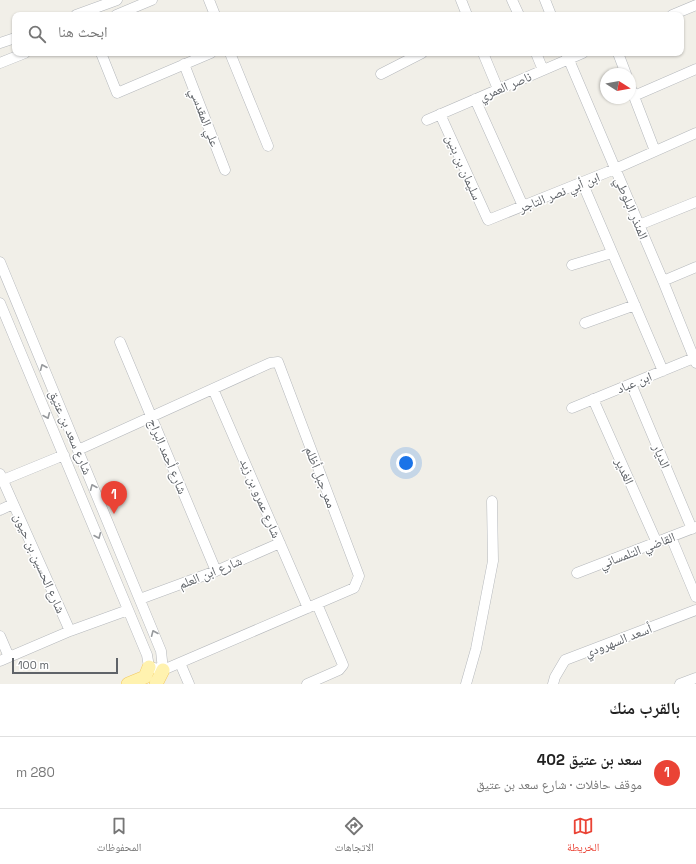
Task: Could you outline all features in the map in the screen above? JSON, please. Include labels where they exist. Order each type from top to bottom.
[{"type":"main road","points":[[128,684],[145,677],[149,667]]},
{"type":"main road","points":[[156,684],[163,670]]},
{"type":"street","points":[[84,12],[117,0]]},
{"type":"street","points":[[123,12],[152,0]]},
{"type":"street","points":[[209,0],[214,12]]},
{"type":"street","points":[[461,0],[466,12]]},
{"type":"street","points":[[512,0],[518,12]]},
{"type":"street","points":[[544,0],[550,12]]},
{"type":"street","points":[[679,12],[696,5]]},
{"type":"street","points":[[0,43],[12,39]]},
{"type":"street","points":[[0,63],[18,56]]},
{"type":"street","points":[[102,56],[117,93],[204,56]]},
{"type":"street","points":[[231,56],[268,146]]},
{"type":"street","points":[[381,74],[416,56]]},
{"type":"street","points":[[484,56],[498,89]]},
{"type":"street","points":[[537,56],[543,70]]},
{"type":"street","name":"ناصر العمري","points":[[427,120],[543,70],[567,56]]},
{"type":"street","name":"المنذر البلوطي","points":[[567,56],[640,225],[695,359]]},
{"type":"street","points":[[619,56],[624,68]]},
{"type":"street","name":"علي المقدسي","points":[[184,64],[225,170]]},
{"type":"street","points":[[636,95],[696,69]]},
{"type":"street","points":[[475,99],[523,206]]},
{"type":"street","points":[[636,101],[655,151]]},
{"type":"street","name":"سليمان بن بنين","points":[[440,114],[488,220]]},
{"type":"street","name":"ابن أبي نصر التاجر","points":[[488,220],[615,169],[696,133]]},
{"type":"street","points":[[582,182],[663,371]]},
{"type":"street","points":[[640,225],[696,202]]},
{"type":"street","points":[[572,264],[612,253]]},
{"type":"street","name":"شارع سعد بن عتيق","points":[[0,262],[161,650],[163,670]]},
{"type":"street","points":[[663,281],[696,267]]},
{"type":"street","name":"شارع سعد بن عتيق","points":[[0,303],[147,655],[149,667]]},
{"type":"street","points":[[585,322],[634,305]]},
{"type":"street","name":"شارع أحمد البراج","points":[[120,342],[216,571]]},
{"type":"street","name":"ابن عباد","points":[[572,408],[695,359]]},
{"type":"street","name":"ممر جبل أظلم","points":[[78,450],[270,363],[278,362],[359,576],[354,588],[163,670]]},
{"type":"street","name":"الديار","points":[[631,384],[694,528]]},
{"type":"street","name":"شارع عمرو بن زيد","points":[[213,389],[280,543],[343,665],[339,670],[307,684]]},
{"type":"street","name":"الغدير","points":[[594,399],[657,543]]},
{"type":"street","points":[[1,477],[64,455]]},
{"type":"street","name":"شارع الحسين بن حيون","points":[[1,477],[70,631]]},
{"type":"street","points":[[466,684],[476,649],[493,561],[492,501]]},
{"type":"street","points":[[0,510],[13,504]]},
{"type":"street","name":"القاضي التلمساني","points":[[577,573],[694,528]]},
{"type":"street","points":[[671,537],[696,597]]},
{"type":"street","name":"شارع ابن العلم","points":[[140,599],[216,571],[280,543]]},
{"type":"street","points":[[0,636],[4,659],[70,631],[128,610]]},
{"type":"street","name":"أسعد السهرودي","points":[[553,684],[555,677],[565,660],[696,610]]},
{"type":"street","points":[[180,663],[189,684]]},
{"type":"street","points":[[149,667],[163,670]]},
{"type":"street","points":[[680,684],[696,678]]},
{"type":"place","name":"سعد بن عتيق 402","points":[[114,514]]}]
